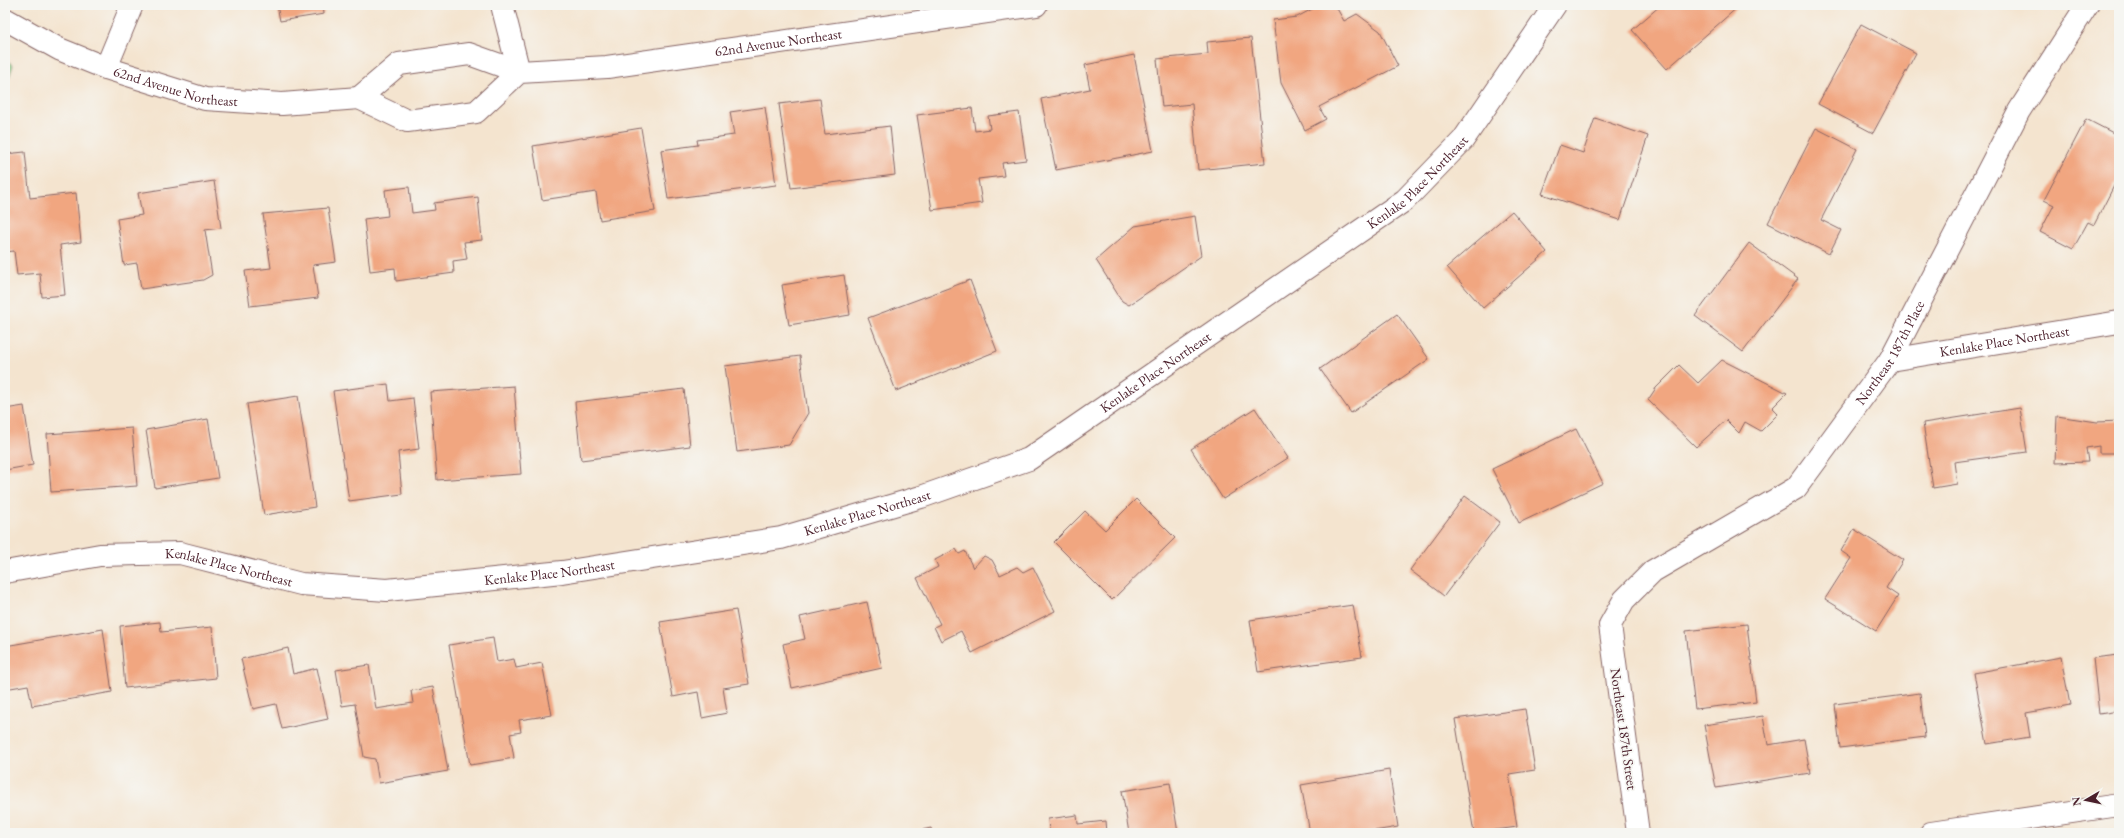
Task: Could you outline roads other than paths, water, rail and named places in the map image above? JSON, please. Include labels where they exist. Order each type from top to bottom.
[{"type":"street","points":[[106,68],[132,5]]},
{"type":"street","points":[[359,98],[407,121],[476,112],[519,72],[502,5]]},
{"type":"street","name":"62nd Avenue Northeast","points":[[5,19],[59,49],[106,68],[205,99],[282,104],[359,98],[399,64],[469,54],[519,72],[607,67],[1036,5]]},
{"type":"street","name":"Kenlake Place Northeast","points":[[5,572],[100,555],[180,553],[301,584],[387,590],[554,573],[781,538],[921,497],[1029,459],[1405,200],[1463,140],[1556,5]]},
{"type":"street","name":"Northeast 187th Place","points":[[1610,625],[1624,600],[1653,570],[1796,488],[1890,360],[2019,110],[2087,5]]},
{"type":"street","name":"Kenlake Place Northeast","points":[[1890,360],[2119,322]]},
{"type":"street","name":"Northeast 187th Street","points":[[1610,625],[1638,833]]},
{"type":"street","points":[[1931,833],[2119,805]]}]
